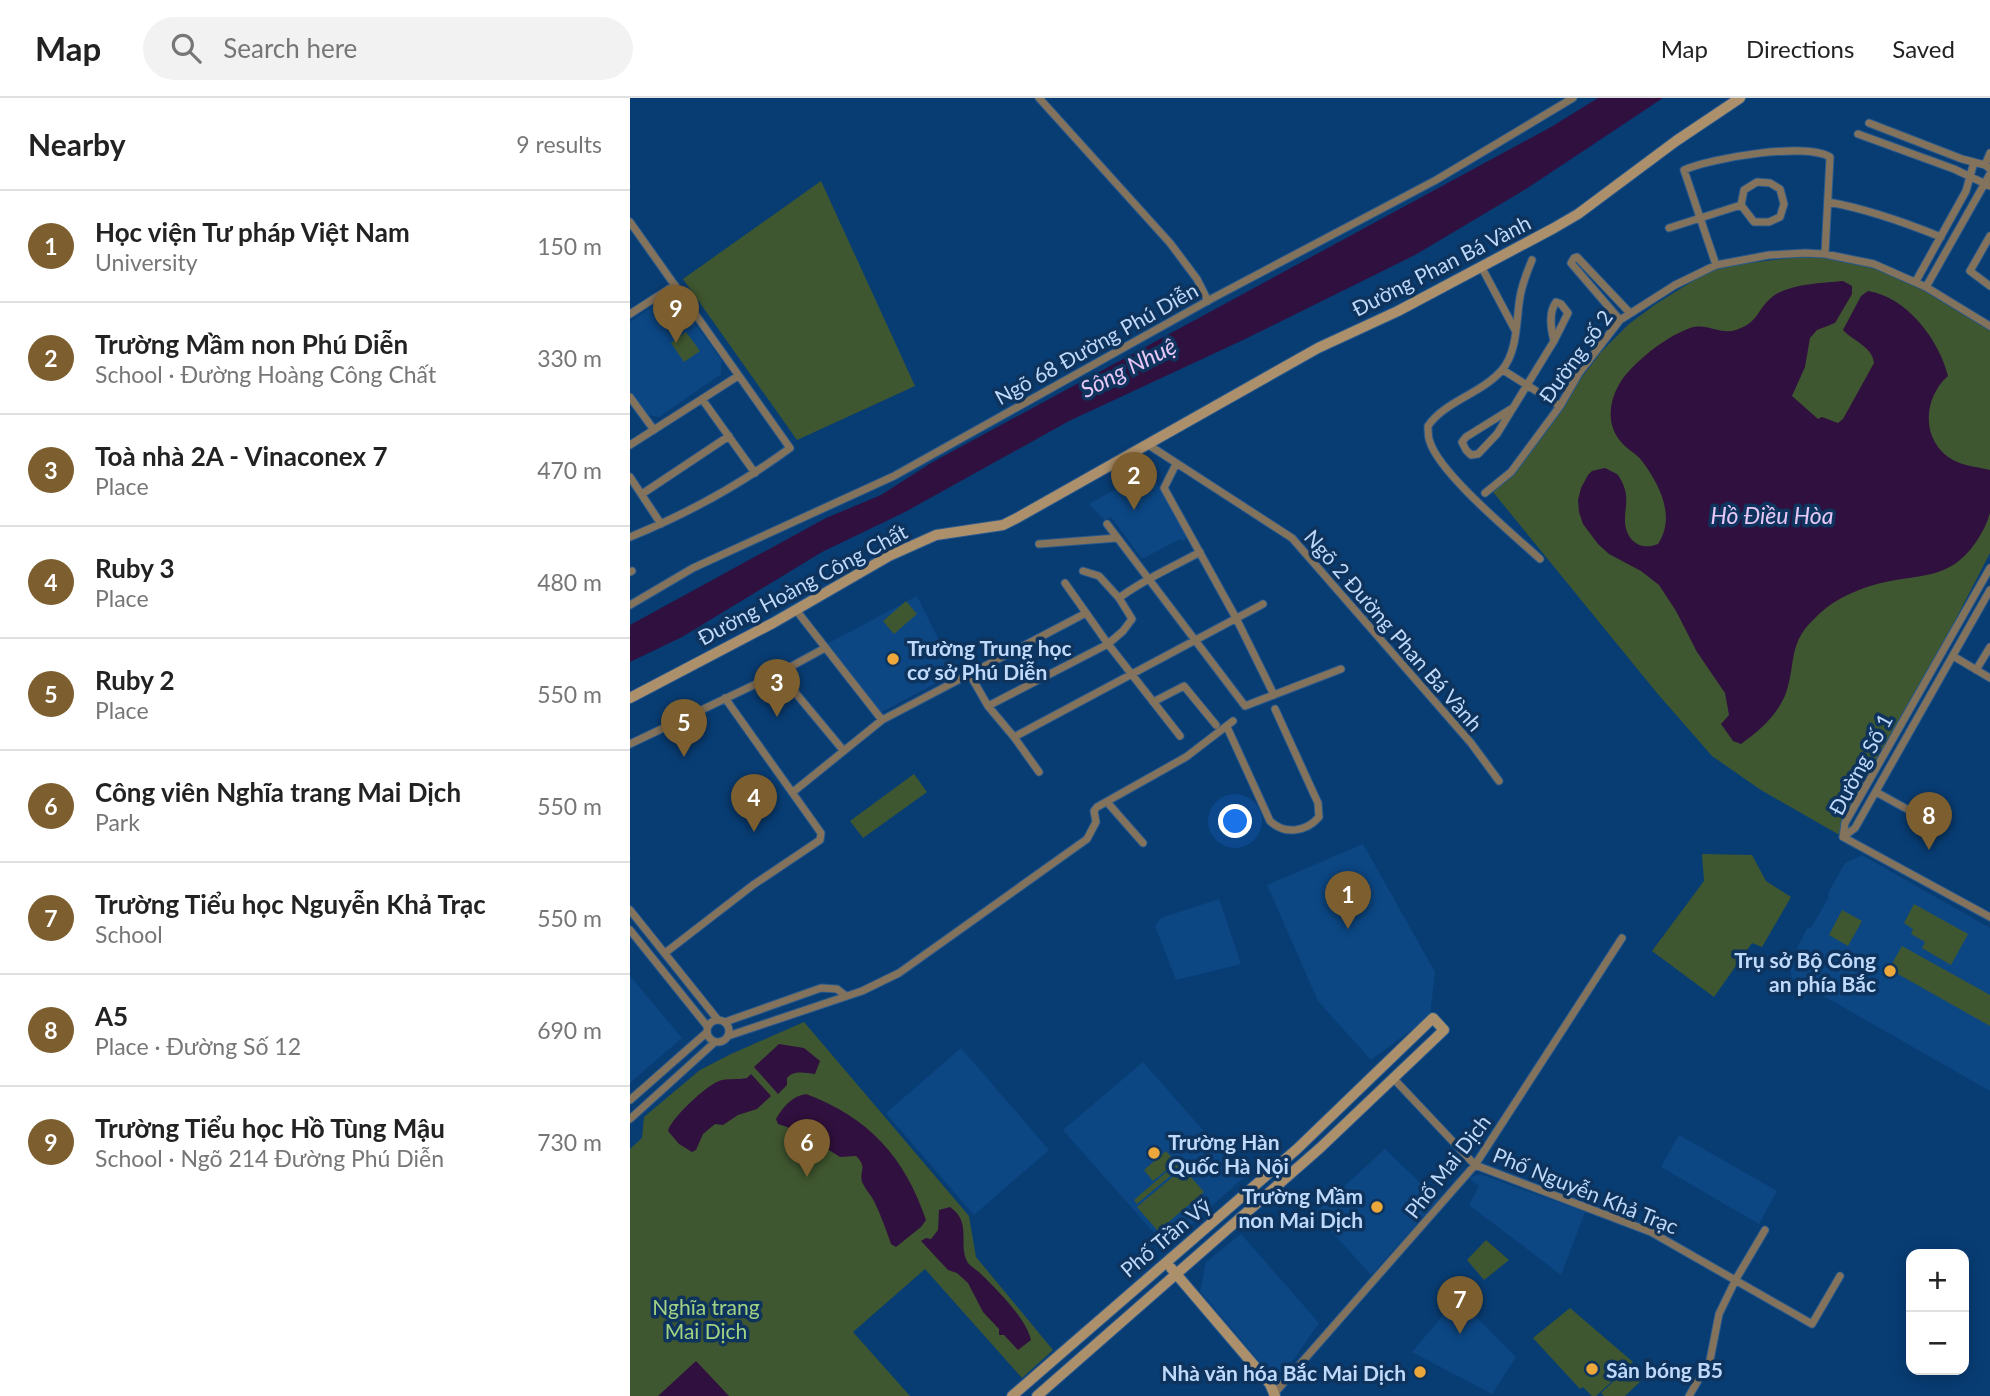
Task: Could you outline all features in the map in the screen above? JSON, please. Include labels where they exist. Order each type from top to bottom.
[{"type":"street","points":[[1038,98],[1170,243],[1197,279],[1208,301]]},
{"type":"street","name":"Ngõ 68 Đường Phú Diễn","points":[[630,606],[693,568],[894,476],[1208,301],[1436,180],[1573,98]]},
{"type":"street","name":"Đường Phan Bá Vành","points":[[1147,444],[1318,348],[1482,268],[1578,214],[1676,141],[1740,98]]},
{"type":"street","points":[[1869,123],[1988,167],[1990,153]]},
{"type":"street","points":[[1857,134],[1955,169],[1987,185]]},
{"type":"street","points":[[1716,265],[1684,170],[1706,162],[1743,156],[1792,152],[1826,154],[1830,157],[1825,254]]},
{"type":"street","points":[[1916,281],[1971,179],[1975,162]]},
{"type":"street","points":[[1926,287],[1952,238],[1987,185],[1990,174]]},
{"type":"street","points":[[1757,182],[1770,183],[1780,188],[1784,204],[1780,217],[1769,222],[1754,222],[1741,205],[1744,190],[1757,182]]},
{"type":"street","points":[[1828,202],[1853,206],[1899,220],[1941,237]]},
{"type":"street","points":[[1669,228],[1741,205]]},
{"type":"street","points":[[630,222],[790,447],[755,473],[661,524],[630,537]]},
{"type":"street","points":[[1990,236],[1969,271],[1990,286]]},
{"type":"street","name":"Đường số 2","points":[[1485,493],[1511,472],[1560,406],[1579,373],[1620,320],[1695,273],[1716,265],[1769,255],[1825,254],[1874,264],[1916,281],[1990,326]]},
{"type":"street","points":[[1620,320],[1571,263],[1574,258],[1577,257],[1629,312]]},
{"type":"street","points":[[1532,260],[1520,297],[1511,353],[1503,370],[1475,392],[1434,416],[1428,426],[1430,442],[1443,465],[1540,559]]},
{"type":"street","points":[[1482,268],[1516,330]]},
{"type":"street","points":[[630,313],[675,285]]},
{"type":"street","points":[[1511,409],[1466,437],[1462,442],[1471,455],[1478,454],[1497,434],[1554,341],[1569,313],[1556,302],[1551,317],[1554,341]]},
{"type":"street","points":[[1503,370],[1560,406]]},
{"type":"street","points":[[630,445],[738,376]]},
{"type":"street","points":[[630,397],[654,430]]},
{"type":"street","points":[[702,399],[755,473]]},
{"type":"street","points":[[642,494],[729,436]]},
{"type":"street","name":"Ngõ 2 Đường Phan Bá Vành","points":[[1147,444],[1292,538],[1471,743],[1499,781]]},
{"type":"street","name":"Đường Hoàng Công Chất","points":[[630,698],[796,610],[889,556],[936,535],[1003,525],[1147,444]]},
{"type":"street","points":[[1176,464],[1164,488],[1236,618],[1274,695]]},
{"type":"street","points":[[630,477],[661,524]]},
{"type":"street","points":[[1107,524],[1245,706],[1341,669]]},
{"type":"street","points":[[1039,544],[1116,538]]},
{"type":"street","points":[[1119,598],[1148,579],[1200,552]]},
{"type":"street","name":"Đường Số 1","points":[[1843,837],[1845,823],[1990,568]]},
{"type":"street","points":[[988,706],[1108,644],[1132,619],[1119,598],[1099,576],[1083,572]]},
{"type":"street","points":[[1065,583],[1108,644],[1180,736]]},
{"type":"street","name":"Đường Số 1","points":[[1843,837],[1855,828],[1990,590]]},
{"type":"street","points":[[1972,599],[1990,609]]},
{"type":"street","points":[[1014,737],[1263,604]]},
{"type":"street","points":[[796,610],[882,720]]},
{"type":"street","points":[[793,792],[882,720],[1086,613]]},
{"type":"street","points":[[1976,670],[1990,647]]},
{"type":"street","points":[[630,744],[779,673],[825,648]]},
{"type":"street","points":[[1953,656],[1990,678]]},
{"type":"street","points":[[779,673],[843,750]]},
{"type":"street","points":[[969,673],[988,706],[1039,772]]},
{"type":"street","points":[[1153,702],[1184,686],[1216,725]]},
{"type":"street","points":[[665,953],[753,885],[820,840],[821,833],[725,698]]},
{"type":"street","points":[[630,1119],[715,1042],[846,996],[899,973],[1086,839],[1096,822],[1094,811],[1097,807],[1186,757],[1230,724],[1270,821],[1285,830],[1301,830],[1311,826],[1319,817],[1318,803],[1275,709]]},
{"type":"street","points":[[1876,792],[1925,819]]},
{"type":"street","points":[[1107,802],[1143,843]]},
{"type":"street","points":[[1843,837],[1990,917]]},
{"type":"street","points":[[630,910],[728,1026],[728,1036]]},
{"type":"street","points":[[630,930],[715,1042]]},
{"type":"street","name":"Phố Mai Dịch","points":[[1274,1395],[1475,1165],[1622,938]]},
{"type":"street","points":[[630,1100],[706,1030],[711,1022],[722,1021],[821,988],[837,989],[846,996]]},
{"type":"street","name":"Phố Trần Vỹ","points":[[1012,1396],[1297,1149],[1433,1018],[1444,1030],[1320,1148],[1037,1396]]},
{"type":"street","points":[[1383,1067],[1393,1078]]},
{"type":"street","name":"Phố Nguyễn Khả Trạc","points":[[1393,1078],[1475,1165],[1651,1232],[1812,1324],[1840,1276]]},
{"type":"street","points":[[1689,1396],[1710,1360],[1719,1314],[1765,1230]]},
{"type":"street","points":[[1167,1262],[1270,1384],[1274,1395]]},
{"type":"shaded area","points":[[664,299],[678,300],[721,360],[721,374],[659,417],[649,415],[630,390],[630,322]]},
{"type":"shaded area","points":[[1147,472],[1148,475],[1152,474],[1187,538],[1142,559],[1111,517],[1104,520],[1089,504]]},
{"type":"shaded area","name":"Trường Trung học cơ sở Phú Diễn","points":[[917,596],[955,673],[880,713],[827,644]]},
{"type":"shaded area","points":[[1363,844],[1435,972],[1430,1016],[1371,1060],[1318,1001],[1267,885]]},
{"type":"shaded area","name":"Trụ sở Bộ Công an phía Bắc","points":[[1862,855],[1990,928],[1990,1091],[1792,978],[1789,963],[1807,929],[1811,928],[1829,897],[1828,893],[1845,863]]},
{"type":"shaded area","points":[[1219,899],[1241,964],[1176,980],[1155,926],[1161,918]]},
{"type":"shaded area","points":[[630,976],[682,1038],[630,1083]]},
{"type":"shaded area","points":[[961,1048],[1049,1150],[974,1215],[886,1113]]},
{"type":"shaded area","name":"Trường Hàn Quốc Hà Nội","points":[[1143,1062],[1244,1177],[1181,1234],[1156,1235],[1063,1130]]},
{"type":"shaded area","points":[[1679,1135],[1777,1191],[1759,1224],[1661,1167]]},
{"type":"shaded area","name":"Trường Mầm non Mai Dịch","points":[[1385,1149],[1438,1200],[1371,1275],[1315,1213]]},
{"type":"shaded area","points":[[1480,1174],[1585,1212],[1561,1275],[1469,1205],[1479,1186],[1469,1178]]},
{"type":"shaded area","points":[[1241,1234],[1319,1323],[1285,1372],[1270,1374],[1200,1291],[1206,1262]]},
{"type":"shaded area","points":[[1454,1302],[1476,1317],[1516,1357],[1492,1394],[1412,1352]]},
{"type":"green space","points":[[821,181],[915,386],[797,440],[683,279]]},
{"type":"green space","points":[[1824,254],[1873,265],[1926,288],[1990,326],[1990,553],[1843,837],[1761,790],[1712,756],[1657,693],[1493,492],[1602,351],[1629,324],[1656,304],[1715,267]]},
{"type":"green space","points":[[686,332],[700,351],[684,362],[671,343]]},
{"type":"green space","points":[[906,601],[917,614],[894,634],[883,621]]},
{"type":"green space","points":[[914,774],[927,792],[863,838],[850,821]]},
{"type":"green space","points":[[1702,854],[1752,855],[1766,881],[1791,897],[1762,947],[1752,943],[1714,997],[1652,951],[1704,881]]},
{"type":"green space","points":[[1914,904],[1968,934],[1951,965],[1922,948],[1925,942],[1911,934],[1913,929],[1904,923]]},
{"type":"green space","points":[[1842,910],[1862,921],[1848,946],[1829,935]]},
{"type":"green space","points":[[1902,946],[1990,995],[1990,1026],[1889,969]]},
{"type":"green space","name":"Nghĩa trang Mai Dịch","points":[[804,1022],[969,1216],[976,1257],[1053,1350],[1022,1378],[925,1269],[853,1332],[910,1396],[630,1396],[630,1149],[642,1138],[644,1117],[700,1070]]},
{"type":"green space","points":[[1166,1151],[1176,1162],[1153,1181],[1144,1170]]},
{"type":"green space","points":[[1178,1162],[1182,1166],[1137,1204],[1134,1200]]},
{"type":"green space","points":[[1183,1168],[1204,1192],[1158,1231],[1137,1207]]},
{"type":"green space","points":[[1486,1240],[1509,1260],[1484,1280],[1467,1260]]},
{"type":"green space","points":[[1570,1308],[1633,1362],[1596,1396],[1592,1396],[1583,1387],[1580,1389],[1533,1338]]},
{"type":"green space","points":[[1629,1367],[1642,1380],[1625,1396],[1604,1396],[1601,1393]]},
{"type":"water","name":"Sông Nhuệ","points":[[1598,98],[1663,98],[1526,189],[1415,255],[1243,340],[1069,421],[905,512],[822,552],[682,637],[630,662],[630,625],[826,518],[881,495],[931,463],[1551,127]]},
{"type":"water","name":"Hồ Điều Hòa","points":[[1843,281],[1852,286],[1852,294],[1835,323],[1817,330],[1810,338],[1805,367],[1792,396],[1818,419],[1822,417],[1838,423],[1843,419],[1874,363],[1866,348],[1843,330],[1861,296],[1868,291],[1896,302],[1919,322],[1929,335],[1944,362],[1948,376],[1933,396],[1930,432],[1935,443],[1953,460],[1990,470],[1990,513],[1976,542],[1955,564],[1931,574],[1859,590],[1820,613],[1805,629],[1796,646],[1789,683],[1778,709],[1761,728],[1741,744],[1733,741],[1721,724],[1729,715],[1725,693],[1697,652],[1659,585],[1641,571],[1609,554],[1598,544],[1583,524],[1578,500],[1581,488],[1592,471],[1605,468],[1617,474],[1626,492],[1627,532],[1639,545],[1658,544],[1666,523],[1664,501],[1655,480],[1642,461],[1622,443],[1612,426],[1611,406],[1617,387],[1636,364],[1682,331],[1696,327],[1736,330],[1749,324],[1778,293],[1805,285]]},
{"type":"water","points":[[779,1044],[804,1048],[820,1061],[815,1074],[790,1075],[787,1085],[778,1094],[754,1067]]},
{"type":"water","points":[[751,1074],[771,1096],[757,1109],[738,1115],[723,1125],[715,1124],[703,1134],[696,1150],[692,1152],[679,1144],[668,1131],[682,1111],[713,1084],[722,1080],[747,1078]]},
{"type":"water","points":[[806,1094],[828,1103],[866,1127],[895,1159],[907,1177],[926,1220],[896,1247],[891,1244],[877,1206],[862,1182],[860,1160],[856,1156],[840,1157],[799,1131],[778,1124],[776,1119],[785,1106],[796,1097]]},
{"type":"water","points":[[950,1207],[961,1220],[968,1263],[1010,1305],[1028,1332],[1031,1340],[1018,1350],[1004,1335],[999,1335],[999,1329],[983,1312],[968,1283],[957,1273],[948,1270],[921,1241],[931,1239],[938,1230],[939,1210]]},
{"type":"water","points":[[696,1361],[729,1396],[658,1396]]},
{"type":"place","name":"Trường Tiểu học Hồ Tùng Mậu","points":[[676,343]]},
{"type":"place","name":"Trường Mầm non Phú Diễn","points":[[1134,510]]},
{"type":"place","name":"Trường Trung học cơ sở Phú Diễn","points":[[893,659]]},
{"type":"place","name":"Toà nhà 2A - Vinaconex 7","points":[[777,717]]},
{"type":"place","name":"Ruby 2","points":[[684,757]]},
{"type":"place","name":"Ruby 3","points":[[754,832]]},
{"type":"place","name":"A5","points":[[1929,850]]},
{"type":"place","name":"Học viện Tư pháp Việt Nam","points":[[1348,929]]},
{"type":"place","name":"Trụ sở Bộ Công an phía Bắc","points":[[1890,971]]},
{"type":"place","name":"Trường Hàn Quốc Hà Nội","points":[[1154,1153]]},
{"type":"place","name":"Công viên Nghĩa trang Mai Dịch","points":[[807,1177]]},
{"type":"place","name":"Trường Mầm non Mai Dịch","points":[[1377,1207]]},
{"type":"place","name":"Trường Tiểu học Nguyễn Khả Trạc","points":[[1460,1334]]},
{"type":"place","name":"Sân bóng B5","points":[[1592,1369]]},
{"type":"place","name":"Nhà văn hóa Bắc Mai Dịch","points":[[1420,1372]]}]
